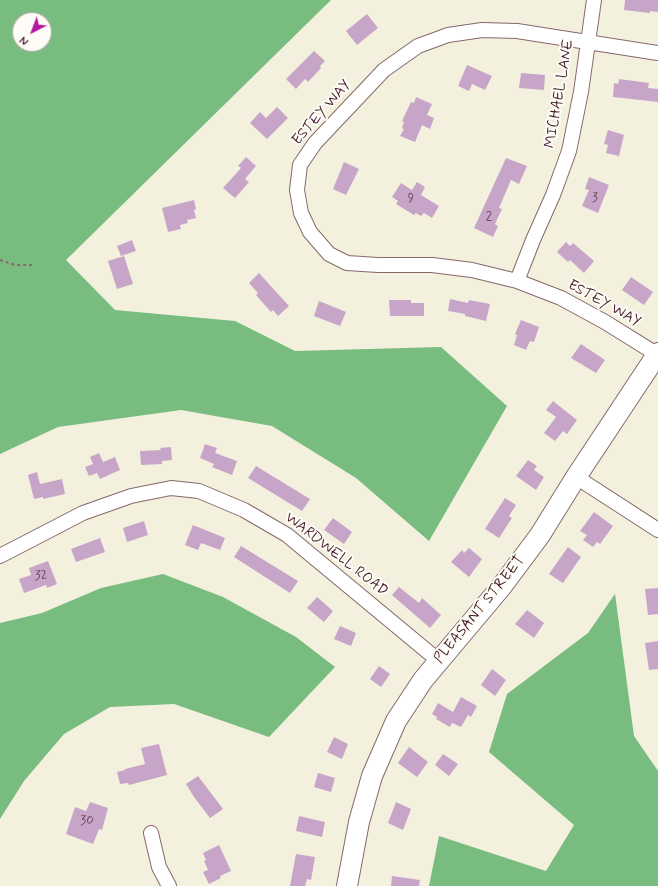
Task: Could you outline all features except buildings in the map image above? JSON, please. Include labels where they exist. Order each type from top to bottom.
[{"type":"main road","name":"PLEASANT STREET","points":[[347,886],[359,822],[372,776],[396,721],[423,680],[502,586],[540,535],[576,477],[658,354]]},
{"type":"street","name":"MICHAEL LANE","points":[[517,281],[533,240],[553,196],[569,151],[581,92],[594,0]]},
{"type":"street","name":"ESTEY WAY","points":[[658,53],[517,31],[482,30],[448,35],[418,46],[384,70],[315,143],[300,166],[297,190],[301,213],[310,232],[329,254],[348,263],[378,265],[432,264],[472,270],[517,281],[567,302],[605,322],[658,354]]},
{"type":"street","points":[[576,477],[658,530]]},
{"type":"street","name":"WARDWELL ROAD","points":[[0,556],[83,513],[131,496],[171,488],[199,491],[244,510],[287,535],[439,661]]},
{"type":"street","points":[[151,832],[159,867],[169,886]]},
{"type":"path","points":[[0,260],[15,265],[32,265]]},
{"type":"green space","points":[[0,0],[331,0],[66,260],[115,310],[235,321],[295,351],[441,347],[507,406],[429,541],[356,478],[272,426],[181,410],[58,427],[0,454]]},
{"type":"green space","points":[[163,574],[223,597],[296,637],[335,667],[269,737],[174,704],[110,707],[64,734],[24,781],[0,819],[0,623],[42,613],[101,588]]},
{"type":"green space","points":[[615,594],[634,736],[658,771],[658,886],[429,886],[439,836],[546,871],[574,825],[489,752],[507,694],[588,633]]}]
